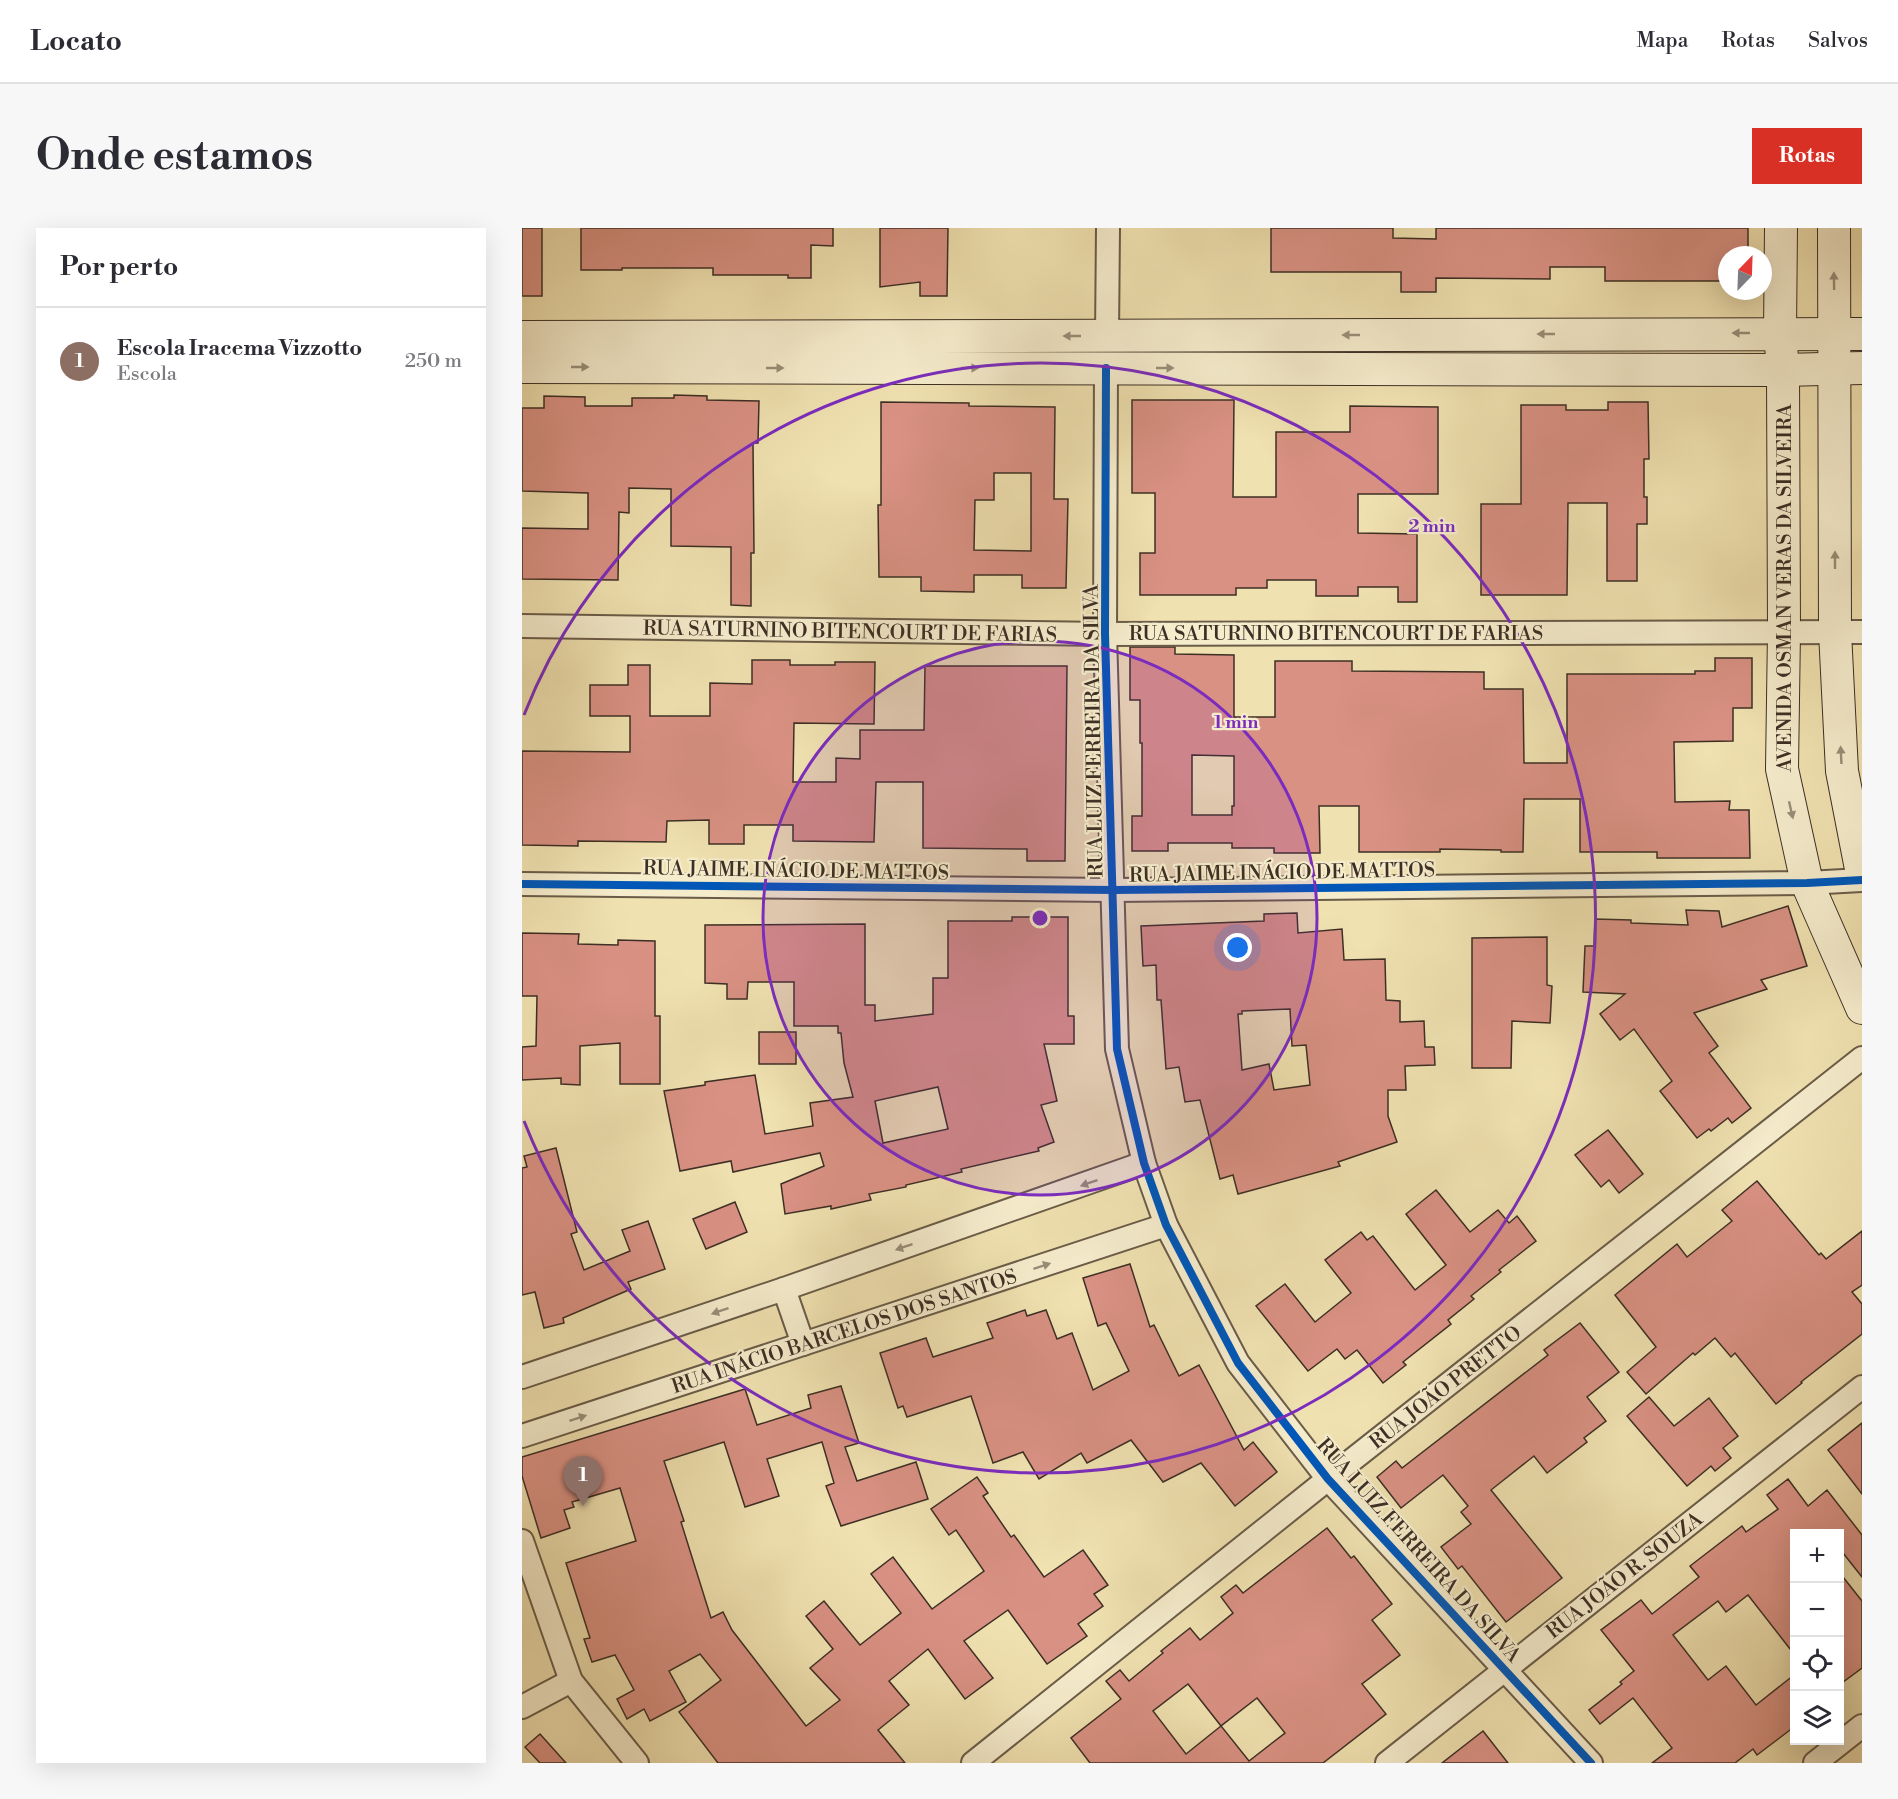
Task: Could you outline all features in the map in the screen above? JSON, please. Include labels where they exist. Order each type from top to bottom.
[{"type":"main road","name":"AVENIDA OSMAN VERAS DA SILVEIRA","points":[[1781,228],[1784,631],[1782,769],[1807,883],[1862,1008]]},
{"type":"main road","points":[[1834,228],[1849,334],[1849,632],[1842,771],[1862,874]]},
{"type":"main road","points":[[522,337],[1849,334]]},
{"type":"main road","points":[[522,367],[1783,370],[1848,368]]},
{"type":"street","points":[[1107,336],[1108,228]]},
{"type":"street","name":"RUA LUIZ FERREIRA DA SILVA","points":[[1106,368],[1105,634],[1117,1049],[1144,1163],[1166,1226],[1238,1363],[1328,1479],[1591,1763]]},
{"type":"street","name":"RUA SATURNINO BITENCOURT DE FARIAS","points":[[522,626],[1105,634],[1849,632]]},
{"type":"street","name":"RUA JAIME INÁCIO DE MATTOS","points":[[522,884],[1113,890],[1807,883],[1862,879]]},
{"type":"street","name":"RUA JOÃO PRETTO","points":[[973,1763],[1328,1479],[1862,1058]]},
{"type":"street","points":[[522,1377],[784,1289],[1144,1163]]},
{"type":"street","name":"RUA INÁCIO BARCELOS DOS SANTOS","points":[[522,1436],[1166,1226]]},
{"type":"street","points":[[784,1289],[803,1344]]},
{"type":"street","name":"RUA JOÃO R. SOUZA","points":[[1387,1763],[1862,1388]]},
{"type":"street","points":[[522,1541],[571,1681],[637,1763]]},
{"type":"street","points":[[522,1707],[571,1681]]},
{"type":"street","points":[[1815,1763],[1862,1726]]},
{"type":"building","points":[[522,228],[542,228],[542,296],[522,296]]},
{"type":"building","points":[[581,228],[833,228],[833,246],[811,245],[811,278],[788,278],[788,275],[713,275],[713,268],[581,270]]},
{"type":"building","points":[[880,228],[948,228],[947,296],[920,296],[920,282],[880,287]]},
{"type":"building","points":[[1271,228],[1393,228],[1393,238],[1436,239],[1436,228],[1748,228],[1748,246],[1718,246],[1718,281],[1605,281],[1605,267],[1550,267],[1550,279],[1436,278],[1436,292],[1401,292],[1401,272],[1271,272]]},
{"type":"building","points":[[674,395],[707,396],[707,400],[759,401],[758,443],[753,443],[754,553],[751,553],[751,606],[731,605],[731,547],[671,546],[671,489],[629,488],[629,513],[619,512],[618,580],[522,579],[522,528],[588,529],[588,493],[522,491],[522,408],[544,408],[544,396],[585,397],[585,406],[632,406],[632,398],[674,398]]},
{"type":"building","points":[[1132,400],[1234,400],[1233,497],[1276,497],[1276,432],[1350,432],[1350,406],[1438,407],[1438,494],[1358,494],[1358,533],[1417,534],[1417,602],[1398,602],[1398,587],[1358,587],[1358,596],[1316,596],[1316,580],[1267,580],[1267,588],[1236,588],[1236,595],[1140,595],[1140,553],[1155,553],[1155,493],[1132,493]]},
{"type":"building","points":[[881,402],[1055,407],[1054,499],[1068,499],[1066,588],[1022,588],[1022,575],[974,575],[974,592],[921,591],[921,577],[879,577],[878,505],[881,505]],"holes":[[[994,473],[1031,473],[1031,551],[974,550],[975,500],[994,500]]]},
{"type":"building","points":[[1608,402],[1648,402],[1649,459],[1644,459],[1647,524],[1637,524],[1637,581],[1607,581],[1607,503],[1568,503],[1567,595],[1481,595],[1481,504],[1521,504],[1521,405],[1566,405],[1566,410],[1608,410]]},
{"type":"building","points":[[1130,647],[1175,647],[1175,654],[1234,655],[1234,717],[1275,717],[1275,661],[1352,661],[1352,671],[1484,672],[1484,689],[1523,689],[1524,763],[1567,763],[1567,674],[1695,674],[1695,671],[1715,671],[1715,658],[1752,658],[1752,708],[1733,708],[1733,741],[1674,742],[1675,802],[1730,801],[1729,810],[1749,810],[1750,858],[1657,858],[1657,852],[1580,852],[1580,799],[1524,799],[1523,852],[1440,849],[1440,852],[1359,852],[1359,806],[1319,806],[1320,853],[1274,853],[1274,848],[1232,848],[1232,843],[1168,843],[1168,851],[1132,851],[1132,816],[1142,816],[1142,743],[1140,743],[1140,700],[1130,700]],"holes":[[[1192,755],[1234,756],[1232,815],[1192,815]]]},
{"type":"building","points":[[752,660],[790,660],[790,665],[875,662],[874,724],[794,723],[793,782],[836,782],[836,758],[860,759],[860,730],[924,730],[925,666],[1067,666],[1065,861],[1027,861],[1027,849],[923,848],[923,782],[876,782],[874,842],[793,841],[793,825],[744,825],[744,844],[709,844],[709,820],[667,821],[666,842],[578,841],[578,846],[522,845],[522,751],[630,752],[630,716],[590,716],[590,685],[628,685],[628,665],[650,665],[650,716],[710,716],[710,683],[752,684]]},
{"type":"building","points":[[1788,906],[1807,966],[1761,980],[1767,989],[1694,1013],[1718,1046],[1709,1053],[1751,1108],[1732,1123],[1728,1118],[1697,1138],[1660,1091],[1672,1081],[1634,1029],[1620,1040],[1600,1014],[1625,994],[1583,992],[1585,946],[1594,946],[1595,919],[1688,925],[1686,910],[1719,911],[1722,927]]},
{"type":"building","points":[[1297,913],[1298,933],[1342,929],[1344,960],[1385,959],[1386,1000],[1400,1001],[1400,1022],[1424,1021],[1425,1047],[1434,1047],[1435,1065],[1405,1066],[1406,1090],[1388,1090],[1388,1116],[1397,1142],[1338,1162],[1340,1166],[1238,1194],[1233,1175],[1220,1179],[1200,1100],[1185,1102],[1179,1067],[1166,1069],[1161,1000],[1157,1000],[1156,965],[1143,966],[1141,926],[1264,921],[1264,914]],"holes":[[[1290,1009],[1292,1046],[1306,1045],[1310,1085],[1274,1090],[1269,1064],[1242,1070],[1238,1014],[1242,1014],[1242,1011]]]},
{"type":"building","points":[[1012,917],[1068,917],[1068,1016],[1074,1016],[1074,1044],[1044,1044],[1057,1101],[1041,1105],[1054,1142],[1038,1148],[1039,1151],[961,1169],[962,1172],[906,1185],[906,1187],[869,1194],[871,1200],[831,1209],[831,1206],[785,1214],[781,1184],[824,1166],[820,1153],[733,1172],[731,1161],[680,1171],[664,1091],[755,1075],[765,1134],[813,1126],[810,1103],[853,1097],[838,1026],[794,1026],[794,982],[748,982],[747,999],[727,999],[727,984],[705,983],[705,925],[865,924],[865,1005],[875,1005],[875,1021],[933,1014],[933,978],[948,978],[948,921],[1012,921]],"holes":[[[938,1087],[948,1129],[883,1143],[875,1101]]]},
{"type":"building","points":[[522,933],[579,934],[578,944],[618,945],[618,940],[655,941],[655,1016],[660,1016],[660,1084],[620,1084],[620,1043],[580,1046],[580,1085],[561,1084],[561,1078],[522,1080],[522,1047],[536,1046],[537,996],[522,996]]},
{"type":"building","points":[[1547,937],[1547,985],[1552,986],[1550,1023],[1512,1021],[1511,1068],[1472,1068],[1472,938]]},
{"type":"building","points":[[759,1032],[796,1032],[796,1064],[759,1064]]},
{"type":"building","points":[[1608,1130],[1643,1174],[1619,1193],[1609,1180],[1601,1187],[1575,1155]]},
{"type":"building","points":[[556,1148],[577,1232],[571,1234],[584,1270],[630,1251],[622,1230],[648,1221],[665,1269],[628,1282],[631,1289],[563,1318],[564,1323],[544,1328],[535,1292],[522,1295],[522,1168],[527,1167],[524,1156]]},
{"type":"building","points":[[1757,1181],[1819,1255],[1821,1253],[1826,1259],[1862,1231],[1862,1285],[1852,1292],[1862,1304],[1862,1334],[1776,1404],[1735,1353],[1731,1357],[1715,1338],[1695,1355],[1693,1353],[1646,1394],[1627,1372],[1656,1347],[1615,1295],[1677,1244],[1687,1257],[1732,1221],[1722,1210]]},
{"type":"building","points":[[1436,1190],[1470,1232],[1498,1210],[1509,1223],[1517,1216],[1536,1241],[1499,1270],[1501,1272],[1471,1296],[1474,1299],[1448,1320],[1451,1324],[1403,1362],[1406,1365],[1383,1383],[1357,1350],[1345,1359],[1337,1349],[1308,1371],[1256,1306],[1285,1284],[1315,1322],[1351,1293],[1325,1260],[1361,1232],[1367,1240],[1373,1236],[1415,1290],[1446,1265],[1406,1214]]},
{"type":"building","points":[[735,1202],[747,1232],[706,1249],[693,1219]]},
{"type":"building","points":[[1130,1264],[1150,1327],[1154,1325],[1179,1376],[1199,1365],[1244,1450],[1253,1442],[1277,1472],[1235,1506],[1201,1463],[1163,1482],[1131,1440],[1087,1463],[1081,1453],[1039,1479],[1023,1452],[993,1463],[971,1396],[907,1417],[903,1406],[898,1408],[880,1353],[926,1338],[933,1357],[993,1338],[987,1323],[1025,1310],[1027,1316],[1046,1310],[1057,1339],[1072,1333],[1093,1390],[1129,1371],[1106,1323],[1098,1326],[1083,1278]]},
{"type":"building","points":[[1580,1323],[1619,1372],[1587,1397],[1606,1421],[1584,1438],[1587,1442],[1547,1473],[1534,1456],[1491,1490],[1562,1578],[1506,1622],[1462,1566],[1458,1569],[1441,1547],[1471,1524],[1461,1512],[1468,1506],[1443,1475],[1401,1508],[1377,1477],[1396,1461],[1402,1468],[1548,1355],[1544,1350]]},
{"type":"building","points":[[841,1386],[859,1443],[845,1447],[857,1481],[916,1462],[928,1499],[841,1526],[826,1486],[834,1483],[822,1442],[767,1459],[779,1496],[745,1507],[724,1442],[664,1461],[684,1521],[681,1522],[711,1618],[723,1612],[732,1630],[806,1726],[840,1700],[810,1668],[833,1649],[806,1616],[824,1601],[860,1645],[901,1613],[871,1574],[893,1557],[932,1609],[984,1571],[956,1530],[949,1535],[931,1509],[977,1477],[988,1493],[983,1496],[1011,1537],[1014,1535],[1044,1577],[1083,1550],[1108,1585],[1094,1594],[1103,1606],[1078,1624],[1087,1636],[1047,1664],[1008,1610],[964,1641],[993,1678],[965,1699],[928,1649],[889,1681],[909,1705],[878,1730],[905,1763],[718,1763],[679,1712],[721,1680],[700,1654],[669,1671],[686,1702],[650,1721],[644,1709],[627,1719],[617,1699],[634,1690],[615,1655],[592,1662],[584,1639],[590,1638],[566,1563],[636,1541],[620,1488],[572,1502],[574,1507],[564,1510],[570,1528],[541,1538],[522,1476],[522,1457],[745,1389],[757,1425],[811,1408],[808,1395]]},
{"type":"building","points":[[1649,1397],[1674,1426],[1709,1398],[1738,1436],[1723,1448],[1731,1458],[1715,1471],[1711,1466],[1687,1486],[1627,1416]]},
{"type":"building","points":[[1862,1423],[1862,1494],[1828,1450]]},
{"type":"building","points":[[1788,1479],[1808,1506],[1827,1490],[1862,1535],[1862,1577],[1844,1554],[1844,1529],[1790,1529],[1790,1649],[1748,1595],[1726,1612],[1718,1601],[1673,1635],[1708,1680],[1726,1666],[1756,1705],[1790,1678],[1790,1730],[1757,1755],[1753,1749],[1735,1763],[1652,1763],[1672,1748],[1633,1698],[1600,1724],[1589,1710],[1622,1684],[1620,1682],[1634,1671],[1601,1630],[1641,1600],[1652,1614],[1699,1577],[1690,1566],[1742,1526],[1746,1532],[1778,1509],[1767,1495]]},
{"type":"building","points":[[1327,1528],[1351,1558],[1354,1556],[1392,1604],[1372,1620],[1400,1655],[1362,1684],[1386,1714],[1323,1763],[1090,1763],[1071,1738],[1121,1699],[1106,1681],[1120,1670],[1129,1681],[1190,1628],[1200,1640],[1233,1613],[1221,1597],[1236,1585],[1243,1593]],"holes":[[[1188,1684],[1221,1726],[1186,1754],[1153,1711]],[[1257,1698],[1285,1733],[1249,1761],[1221,1726]]]},
{"type":"building","points":[[1844,1578],[1862,1601],[1862,1668],[1844,1681]]},
{"type":"building","points":[[1483,1731],[1508,1763],[1442,1763]]},
{"type":"building","points":[[540,1734],[566,1763],[540,1763],[525,1747]]},
{"type":"cycle path","points":[[1106,368],[1105,634],[1117,1049],[1144,1163],[1166,1225],[1238,1363],[1328,1479],[1591,1763]]},
{"type":"cycle path","points":[[522,884],[1113,890],[1807,883],[1862,880]]},
{"type":"place","name":"Escola Iracema Vizzotto","points":[[583,1506]]}]
